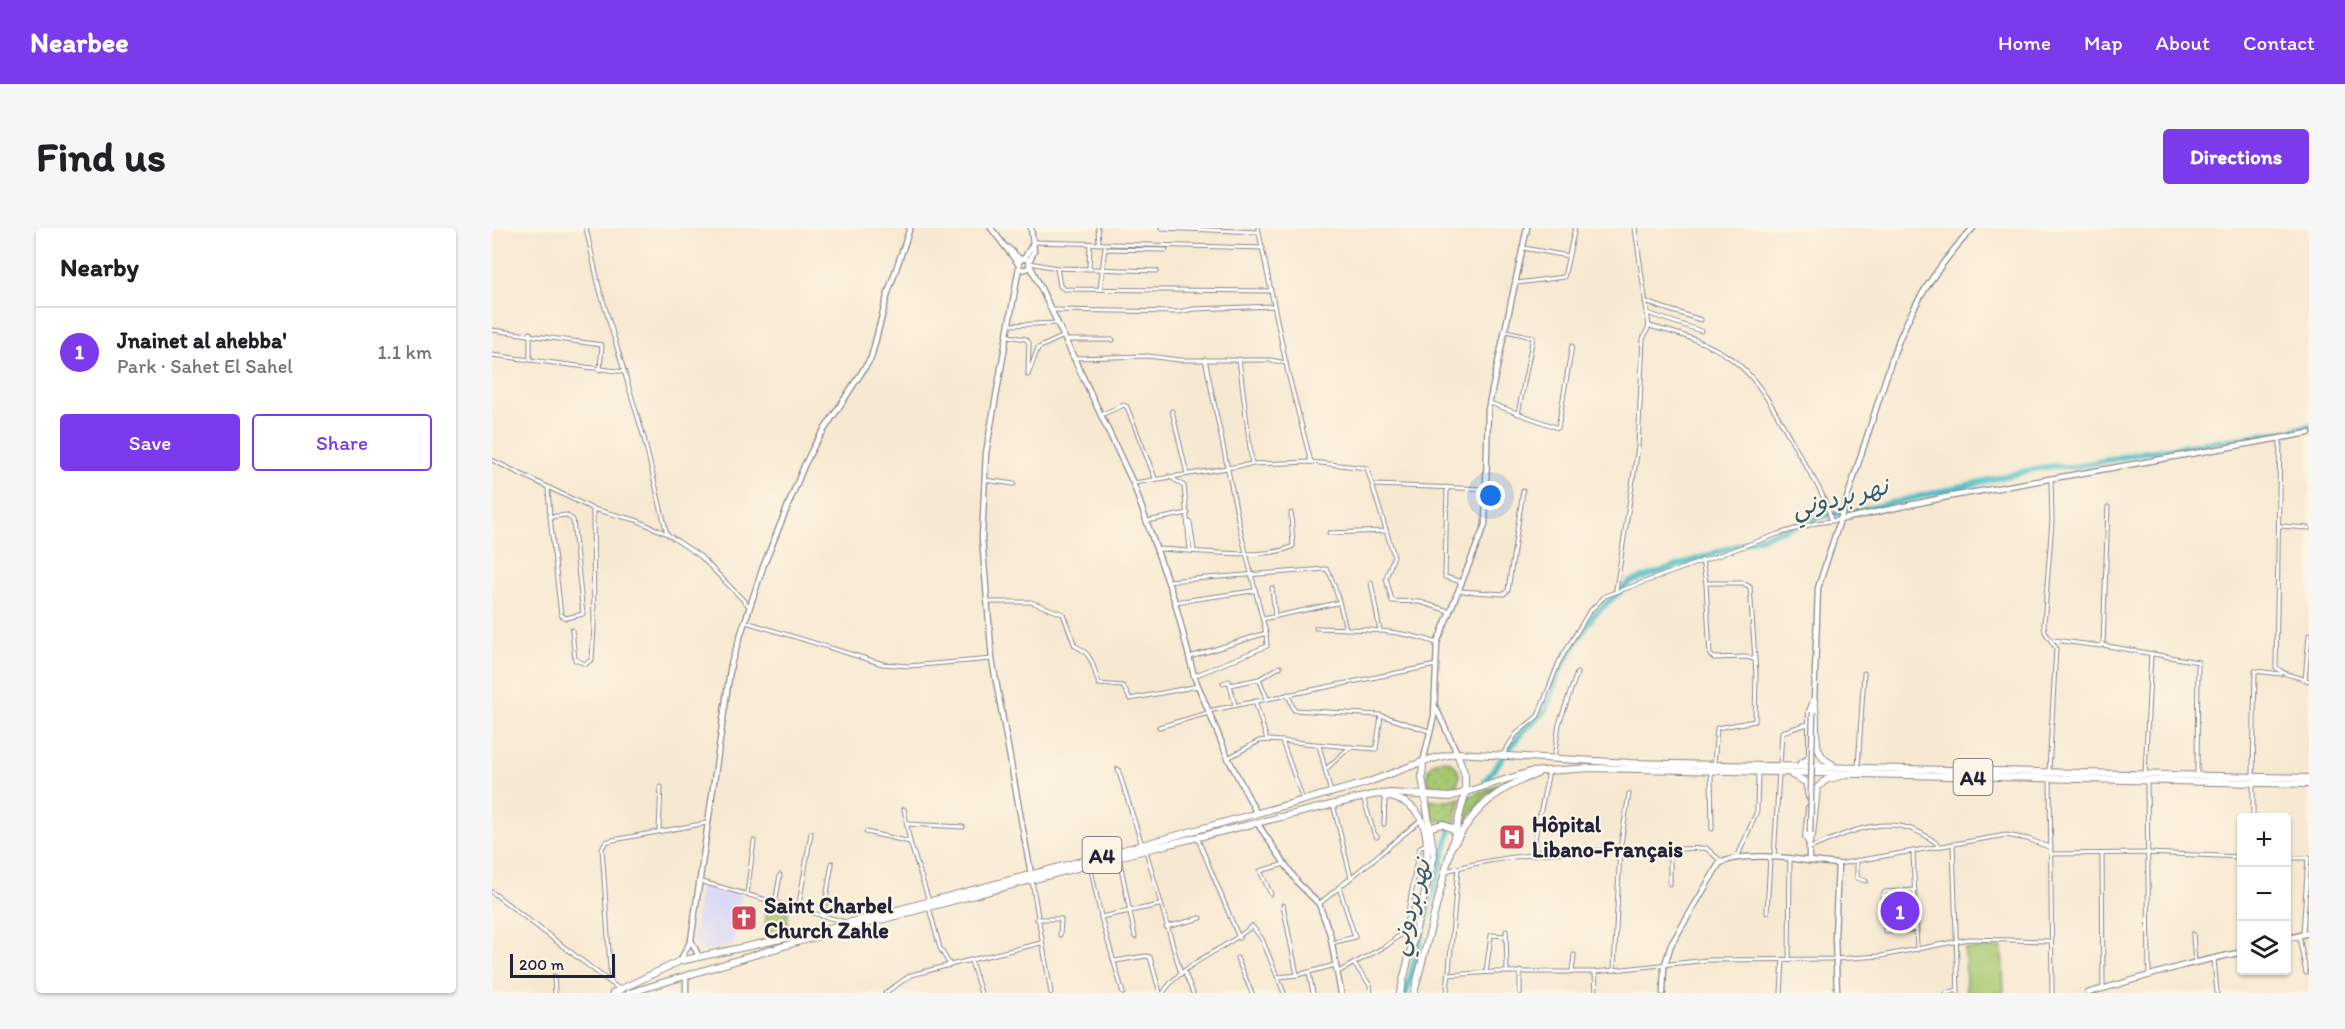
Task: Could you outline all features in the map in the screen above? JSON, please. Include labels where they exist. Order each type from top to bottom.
[{"type":"highway","points":[[1796,765],[1809,758],[1810,724],[1814,701]]},
{"type":"highway","points":[[1814,701],[1818,753],[1825,761],[1838,766]]},
{"type":"highway","points":[[1414,993],[1465,794],[1465,775],[1457,753]]},
{"type":"highway","name":"A4","points":[[616,991],[680,961],[929,904],[1031,878],[1144,847],[1243,815],[1383,778],[1423,762],[1457,753],[1713,768],[1758,773],[1796,765],[1858,767],[1924,773]]},
{"type":"highway","points":[[1400,993],[1434,856],[1432,827],[1425,796],[1423,762]]},
{"type":"highway","name":"A4","points":[[1031,878],[1090,865],[1144,847],[1257,824],[1364,797],[1391,793],[1425,796],[1465,794],[1516,775],[1548,770],[1713,768],[1779,769],[1850,774],[1924,773],[2253,780],[2309,778]]},
{"type":"highway","points":[[1779,769],[1798,776],[1808,786],[1806,837],[1808,846]]},
{"type":"highway","points":[[1448,859],[1465,825],[1484,802],[1502,789],[1548,770]]},
{"type":"highway","points":[[1808,846],[1812,835],[1818,786],[1826,780],[1850,774]]},
{"type":"highway","name":"A4","points":[[2146,778],[2197,776],[2309,784]]},
{"type":"highway","points":[[1364,797],[1385,796],[1410,804],[1422,819],[1426,844],[1424,900]]},
{"type":"highway","points":[[1266,809],[1269,820]]},
{"type":"highway","points":[[1243,815],[1246,826]]},
{"type":"highway","points":[[1432,827],[1442,824],[1455,830]]},
{"type":"highway","name":"A4","points":[[633,992],[929,904]]},
{"type":"highway","points":[[699,957],[702,971]]},
{"type":"highway","points":[[670,965],[669,971],[675,979]]},
{"type":"street","points":[[586,228],[599,287],[644,438],[667,534]]},
{"type":"street","points":[[680,961],[691,940],[731,664],[763,567],[810,454],[871,358],[888,293],[910,228]]},
{"type":"street","points":[[991,228],[1024,265],[1038,285],[1067,338],[1103,414],[1134,483],[1175,602],[1188,658],[1207,712],[1256,812]]},
{"type":"street","points":[[1031,228],[1034,251],[1024,265],[1017,285],[986,453],[982,538],[992,659],[1051,993]]},
{"type":"street","points":[[1098,228],[1099,244]]},
{"type":"street","points":[[1161,228],[1259,230],[1286,363],[1311,462]]},
{"type":"street","points":[[1423,762],[1435,705],[1437,643],[1483,533],[1487,489],[1486,427],[1527,228]]},
{"type":"street","points":[[1517,283],[1564,277],[1575,228]]},
{"type":"street","points":[[1616,590],[1638,447],[1643,339],[1644,330],[1648,326],[1635,228]]},
{"type":"street","points":[[1809,861],[1817,595],[1840,518],[1905,324],[1935,272],[1973,228]]},
{"type":"street","points":[[1032,244],[1263,248]]},
{"type":"street","points":[[1089,269],[1090,244]]},
{"type":"street","points":[[1100,290],[1106,244]]},
{"type":"street","points":[[1524,248],[1568,256]]},
{"type":"street","points":[[1105,249],[1166,250]]},
{"type":"street","points":[[1024,265],[1157,271]]},
{"type":"street","points":[[1057,268],[1062,289],[1271,291]]},
{"type":"street","points":[[1645,302],[1701,320]]},
{"type":"street","points":[[1051,310],[1178,312],[1194,309],[1274,306]]},
{"type":"street","points":[[1647,313],[1701,331]]},
{"type":"street","points":[[1010,325],[1058,323]]},
{"type":"street","points":[[1648,326],[1722,351],[1753,376],[1773,406],[1831,518]]},
{"type":"street","points":[[492,330],[530,333],[602,345],[600,370]]},
{"type":"street","points":[[1506,331],[1533,338],[1518,414]]},
{"type":"street","points":[[530,333],[530,360]]},
{"type":"street","points":[[1008,336],[1026,339],[1029,343],[1028,375],[1038,348],[1067,338],[1113,340]]},
{"type":"street","points":[[1490,404],[1552,428],[1559,427],[1572,346]]},
{"type":"street","points":[[492,355],[625,372]]},
{"type":"street","points":[[1076,358],[1148,356],[1271,360],[1286,363]]},
{"type":"street","points":[[1194,676],[1268,645],[1250,574],[1205,359]]},
{"type":"street","points":[[1239,360],[1252,464]]},
{"type":"street","points":[[1103,414],[1124,405],[1127,407],[1155,478]]},
{"type":"street","points":[[1172,411],[1187,474]]},
{"type":"street","points":[[1502,756],[1516,734],[1538,716],[1555,668],[1589,612],[1605,596],[1616,590],[1831,518],[2309,433]]},
{"type":"street","points":[[2280,438],[2276,669],[2285,674]]},
{"type":"street","points":[[492,460],[593,509],[636,520],[667,534],[700,556],[750,607]]},
{"type":"street","points":[[1134,483],[1252,464],[1311,462],[1367,468],[1394,556],[1386,578],[1392,600],[1420,602],[1451,612]]},
{"type":"street","points":[[1169,476],[1184,486],[1192,550]]},
{"type":"street","points":[[2051,479],[2052,521],[2044,624],[2045,632],[2056,648],[2049,776],[2052,993]]},
{"type":"street","points":[[984,480],[1014,483]]},
{"type":"street","points":[[1374,485],[1487,489]]},
{"type":"street","points":[[1447,487],[1445,576],[1464,582]]},
{"type":"street","points":[[548,488],[550,517],[561,615],[566,618],[580,616],[583,614],[573,520],[566,515],[550,517]]},
{"type":"street","points":[[1460,591],[1504,594],[1508,590],[1523,491]]},
{"type":"street","points":[[2103,645],[2108,507]]},
{"type":"street","points":[[572,630],[575,660],[580,664],[586,664],[592,659],[594,627],[593,509]]},
{"type":"street","points":[[1147,521],[1188,513]]},
{"type":"street","points":[[1157,549],[1246,553],[1293,546],[1295,541],[1291,513]]},
{"type":"street","points":[[2279,526],[2309,528]]},
{"type":"street","points":[[1329,533],[1386,531]]},
{"type":"street","points":[[1702,560],[1706,583],[1710,655],[1714,658],[1754,659]]},
{"type":"street","points":[[1167,581],[1326,569],[1332,575],[1337,603],[1346,629]]},
{"type":"street","points":[[1371,582],[1380,631]]},
{"type":"street","points":[[1706,583],[1743,583],[1750,587],[1754,659],[1755,720],[1717,728],[1713,768],[1712,829]]},
{"type":"street","points":[[1272,588],[1275,616]]},
{"type":"street","points":[[1175,602],[1254,590]]},
{"type":"street","points":[[986,602],[1031,602],[1063,615],[1075,646],[1083,649],[1091,659],[1098,683],[1123,686],[1130,699],[1198,687]]},
{"type":"street","points":[[1263,619],[1337,603]]},
{"type":"street","points":[[746,622],[883,664],[909,666],[992,659]]},
{"type":"street","points":[[1316,628],[1380,631],[1409,635],[1437,643]]},
{"type":"street","points":[[1188,658],[1266,633]]},
{"type":"street","points":[[2253,813],[2255,671],[2298,676],[2307,681],[2309,635]]},
{"type":"street","points":[[2052,640],[2103,645],[2198,664],[2197,776]]},
{"type":"street","points":[[2149,976],[2146,778],[2151,653]]},
{"type":"street","points":[[1159,727],[1235,705],[1436,664]]},
{"type":"street","points":[[1230,685],[1259,679],[1280,667]]},
{"type":"street","points":[[1554,759],[1560,724],[1576,673]]},
{"type":"street","points":[[1858,767],[1864,673]]},
{"type":"street","points":[[1259,679],[1267,698]]},
{"type":"street","points":[[1223,683],[1229,681],[1235,705]]},
{"type":"street","points":[[1288,693],[1294,710],[1381,716],[1431,731]]},
{"type":"street","points":[[1255,701],[1267,740]]},
{"type":"street","points":[[1435,705],[1457,753]]},
{"type":"street","points":[[1228,758],[1267,740],[1376,749],[1381,716]]},
{"type":"street","points":[[1767,913],[1782,732],[1810,724]]},
{"type":"street","points":[[1282,741],[1304,800]]},
{"type":"street","points":[[1318,744],[1331,792]]},
{"type":"street","points":[[1326,770],[1350,747]]},
{"type":"street","points":[[1118,769],[1144,847],[1166,927],[1193,993]]},
{"type":"street","points":[[1537,852],[1535,838],[1548,770]]},
{"type":"street","points":[[1737,858],[1757,811],[1758,773]]},
{"type":"street","points":[[659,830],[661,787]]},
{"type":"street","points":[[1614,970],[1620,849],[1629,794]]},
{"type":"street","points":[[1383,824],[1385,796]]},
{"type":"street","points":[[1364,797],[1377,837]]},
{"type":"street","points":[[1333,804],[1351,878]]},
{"type":"street","points":[[904,809],[910,842],[940,948],[950,965]]},
{"type":"street","points":[[1319,904],[1422,819]]},
{"type":"street","points":[[611,982],[602,848],[606,842],[659,830],[707,823]]},
{"type":"street","points":[[908,824],[963,827]]},
{"type":"street","points":[[1257,824],[1302,888],[1319,904],[1332,943],[1341,993]]},
{"type":"street","points":[[1808,846],[1852,831],[1901,825],[1922,832],[1940,846]]},
{"type":"street","points":[[867,832],[910,842]]},
{"type":"street","points":[[798,910],[811,833]]},
{"type":"street","points":[[1663,993],[1664,967],[1680,930],[1708,880],[1722,862],[1737,858],[1790,857],[1838,864],[2006,835],[2021,837],[2051,848]]},
{"type":"street","points":[[1197,837],[1239,938]]},
{"type":"street","points":[[747,894],[754,841]]},
{"type":"street","points":[[1338,972],[1386,946],[1405,931],[1418,854],[1420,847],[1426,844]]},
{"type":"street","points":[[1946,993],[1958,991],[1953,845]]},
{"type":"street","points":[[1445,871],[1537,852],[1620,849],[1706,848],[1722,862]]},
{"type":"street","points":[[1670,884],[1671,850]]},
{"type":"street","points":[[1913,852],[1917,950]]},
{"type":"street","points":[[2051,854],[2147,853],[2237,857]]},
{"type":"street","points":[[2102,854],[2103,988]]},
{"type":"street","points":[[1119,857],[1135,937]]},
{"type":"street","points":[[1789,959],[1790,857]]},
{"type":"street","points":[[2291,858],[2309,858],[2304,935],[2306,973]]},
{"type":"street","points":[[1447,993],[1457,868],[1448,859]]},
{"type":"street","points":[[1857,860],[1857,878],[1866,881]]},
{"type":"street","points":[[823,917],[832,863]]},
{"type":"street","points":[[1271,894],[1260,871],[1285,864]]},
{"type":"street","points":[[1837,993],[1838,864]]},
{"type":"street","points":[[1090,865],[1101,917],[1123,993]]},
{"type":"street","points":[[776,904],[780,875]]},
{"type":"street","points":[[698,881],[847,923]]},
{"type":"street","points":[[1332,943],[1355,937],[1339,887]]},
{"type":"street","points":[[1915,890],[1885,892],[1882,896],[1885,931],[1916,929]]},
{"type":"street","points":[[492,892],[611,982],[616,991]]},
{"type":"street","points":[[1101,917],[1159,904]]},
{"type":"street","points":[[1283,905],[1297,975]]},
{"type":"street","points":[[1166,927],[1201,918]]},
{"type":"street","points":[[1037,919],[1061,919],[1060,935]]},
{"type":"street","points":[[1114,962],[1150,957],[1161,993],[1183,973],[1239,938],[1252,926],[1262,939],[1284,993]]},
{"type":"street","points":[[1506,930],[1507,972]]},
{"type":"street","points":[[2193,934],[2195,963]]},
{"type":"street","points":[[1486,972],[1491,935],[1506,936]]},
{"type":"street","points":[[1448,975],[1520,971],[1594,972],[1664,967],[1708,960],[1836,959],[1917,950],[1985,938],[2050,941]]},
{"type":"street","points":[[691,940],[699,957]]},
{"type":"street","points":[[885,993],[911,975],[1041,943]]},
{"type":"street","points":[[2088,993],[2237,953]]},
{"type":"street","points":[[1572,972],[1574,955]]},
{"type":"street","points":[[1237,958],[1252,993]]},
{"type":"street","points":[[2214,959],[2217,993]]},
{"type":"street","points":[[1781,993],[1784,960]]},
{"type":"street","points":[[971,961],[981,993]]},
{"type":"street","points":[[1278,977],[1309,973],[1336,964]]},
{"type":"street","points":[[1354,964],[1370,985],[1371,993]]},
{"type":"street","points":[[1520,971],[1520,993]]},
{"type":"street","points":[[1594,972],[1596,993]]},
{"type":"street","points":[[1309,973],[1313,993]]},
{"type":"street","points":[[554,976],[555,993]]},
{"type":"street","points":[[686,976],[686,993]]},
{"type":"shaded area","points":[[700,884],[741,894],[733,946],[704,951],[696,947],[693,940]]},
{"type":"green space","points":[[1443,760],[1454,765],[1459,776],[1454,787],[1443,792],[1432,787],[1427,776],[1432,765]]},
{"type":"green space","points":[[1517,776],[1487,794],[1458,831],[1468,797]]},
{"type":"green space","points":[[1461,798],[1454,824],[1440,820],[1433,822],[1429,799],[1448,801]]},
{"type":"green space","points":[[1913,893],[1915,927],[1887,929],[1884,895]]},
{"type":"green space","points":[[767,907],[788,911],[787,932],[769,937],[765,927]]},
{"type":"green space","points":[[2002,948],[2004,993],[1966,993],[1965,949]]},
{"type":"waterway","name":"نهر بردوني","points":[[1485,781],[1522,732],[1544,712],[1562,666],[1593,616],[1630,582],[1827,515],[1858,511],[2035,469],[2054,466],[2073,467],[2147,452],[2309,426]]},
{"type":"waterway","name":"نهر بردوني","points":[[1406,993],[1450,831]]},
{"type":"place","name":"Hôpital Libano-Français","points":[[1512,837]]},
{"type":"place","name":"Jnainet al ahebba'","points":[[1900,911]]},
{"type":"place","name":"Saint Charbel Church Zahle","points":[[744,918]]}]
